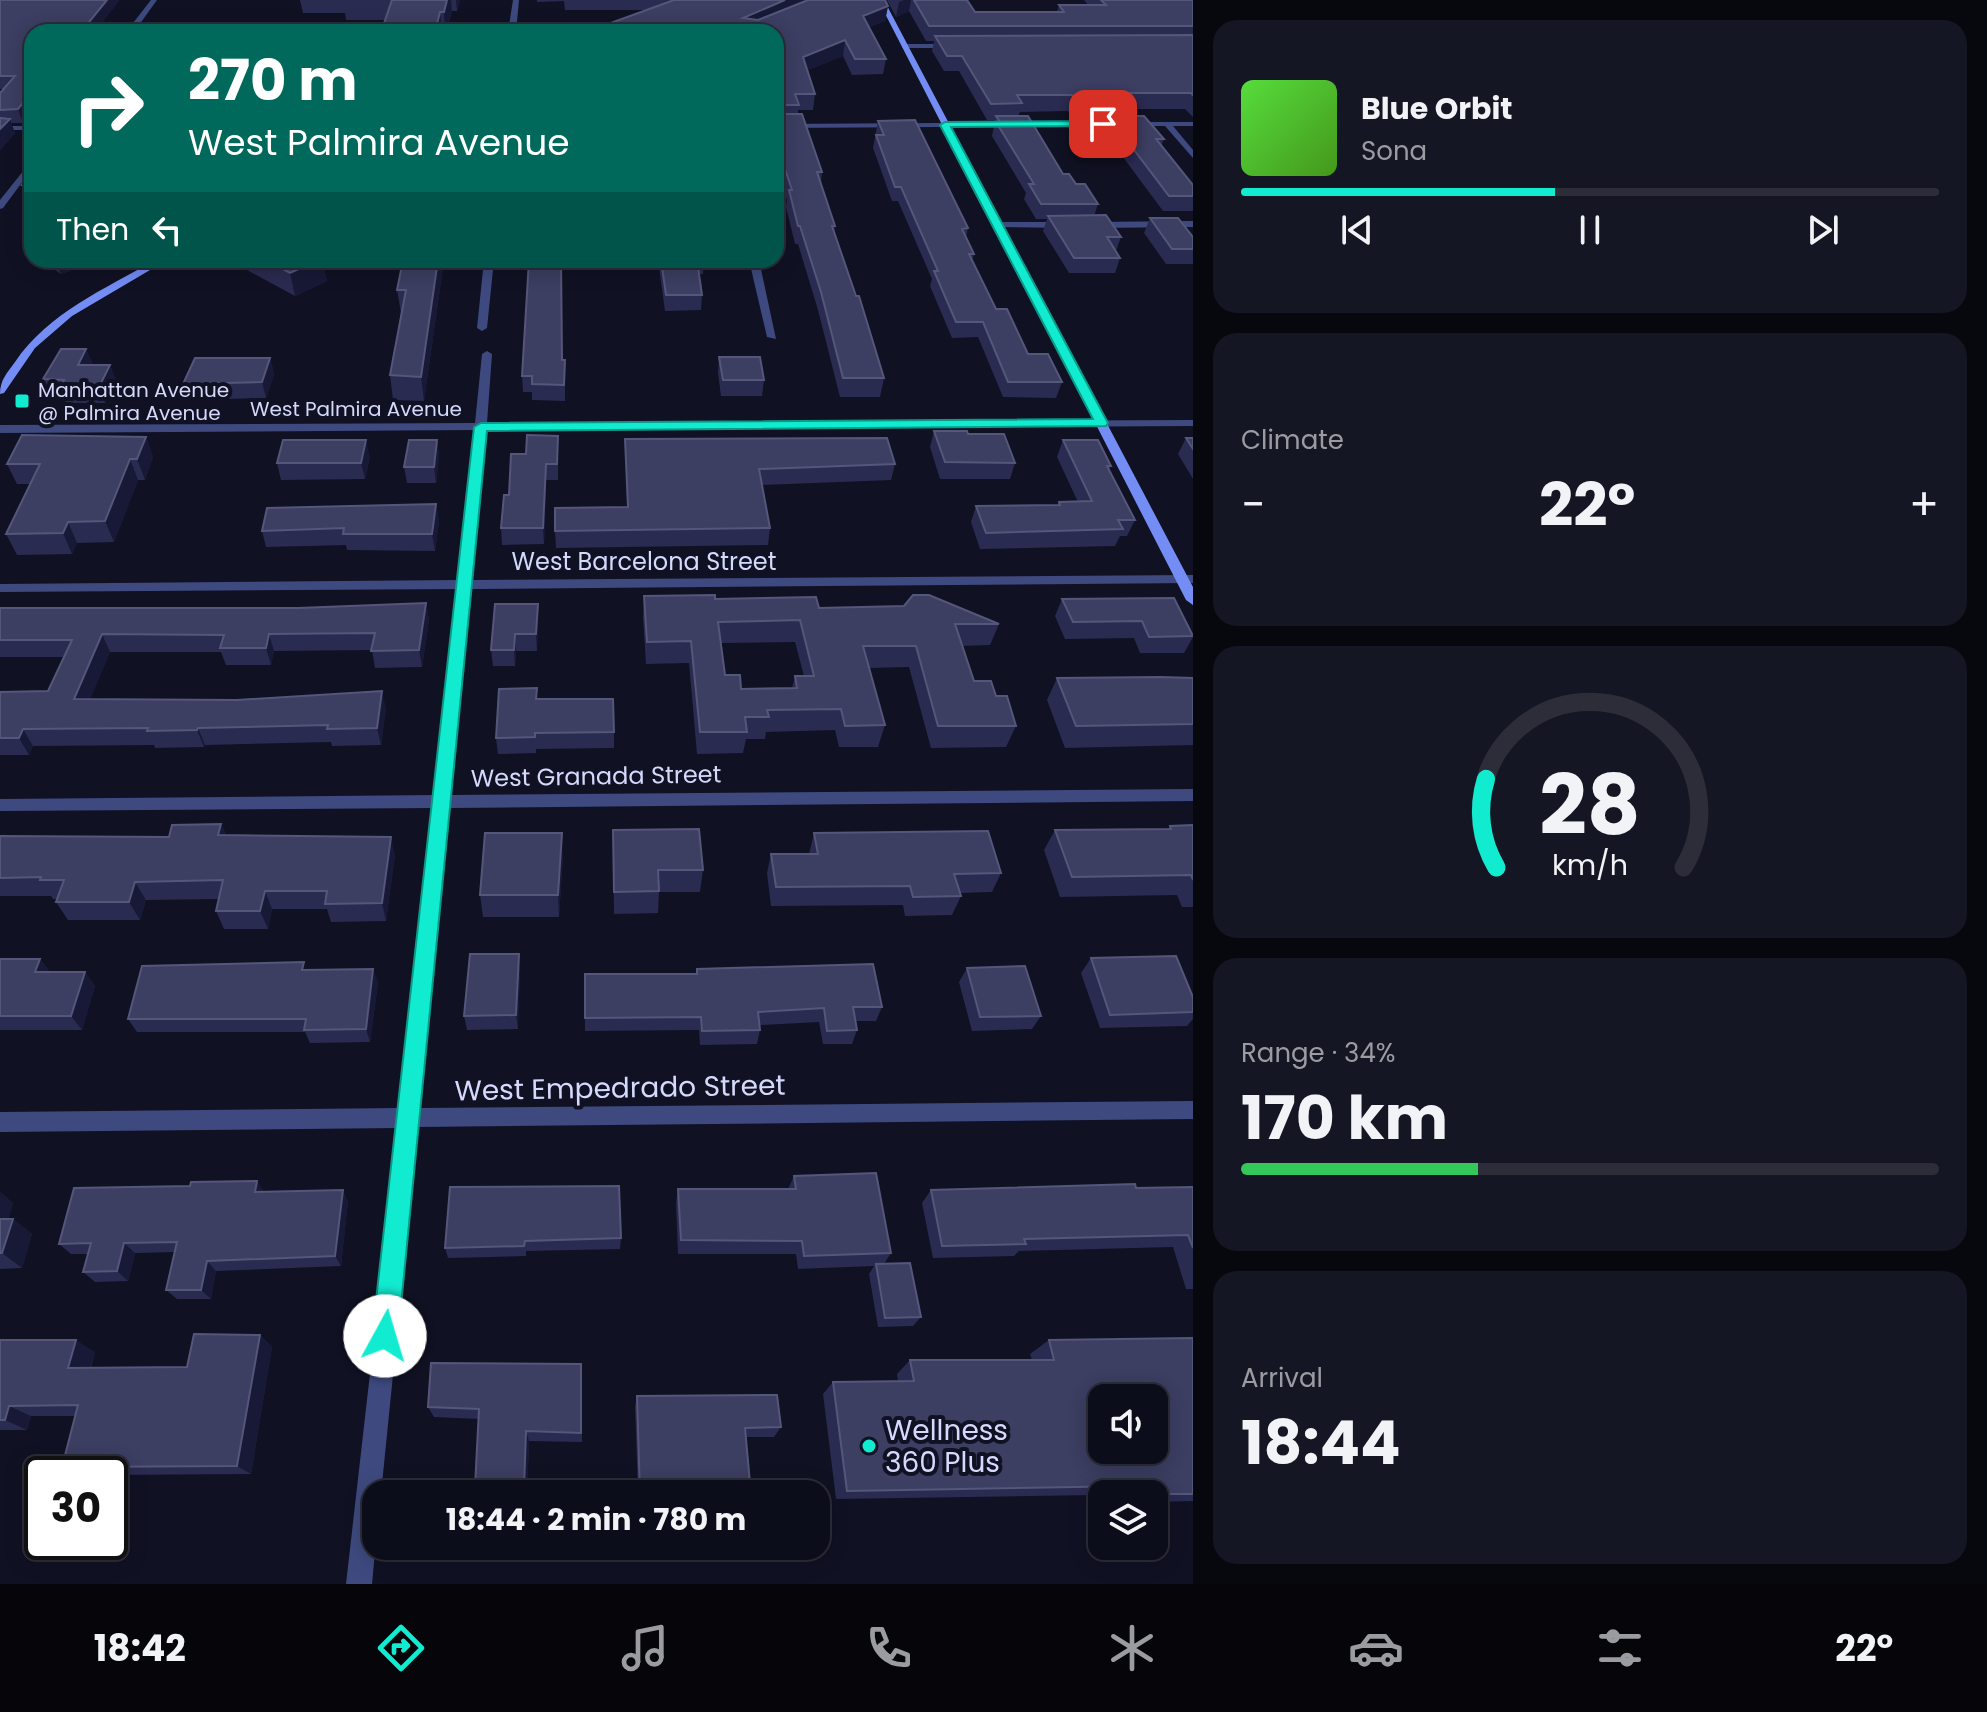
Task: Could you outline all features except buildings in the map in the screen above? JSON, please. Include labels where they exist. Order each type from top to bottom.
[{"type":"street","points":[[136,24],[154,0]]},
{"type":"street","points":[[513,24],[516,0]]},
{"type":"street","points":[[881,0],[1101,423],[1188,579],[1193,600]]},
{"type":"street","points":[[905,46],[969,46]]},
{"type":"street","points":[[1167,124],[1193,155]]},
{"type":"street","points":[[784,126],[1193,124]]},
{"type":"street","points":[[0,128],[24,128]]},
{"type":"street","points":[[0,206],[24,174]]},
{"type":"street","points":[[998,225],[1193,224]]},
{"type":"street","points":[[0,391],[10,362],[77,309],[148,268]]},
{"type":"street","points":[[482,328],[488,268]]},
{"type":"street","points":[[756,268],[772,337]]},
{"type":"street","points":[[359,1584],[466,584],[487,354]]},
{"type":"street","name":"West Palmira Avenue","points":[[0,429],[1193,423]]},
{"type":"street","name":"West Barcelona Street","points":[[0,588],[1188,579]]},
{"type":"street","name":"West Granada Street","points":[[0,805],[1193,795]]},
{"type":"street","name":"West Empedrado Street","points":[[0,1122],[1193,1110]]},
{"type":"place","name":"Manhattan Avenue @ Palmira Avenue","points":[[22,401]]},
{"type":"place","name":"Wellness 360 Plus","points":[[869,1446]]},
{"type":"route","points":[[385,1336],[481,427],[1101,423],[945,125],[1103,124]]}]
